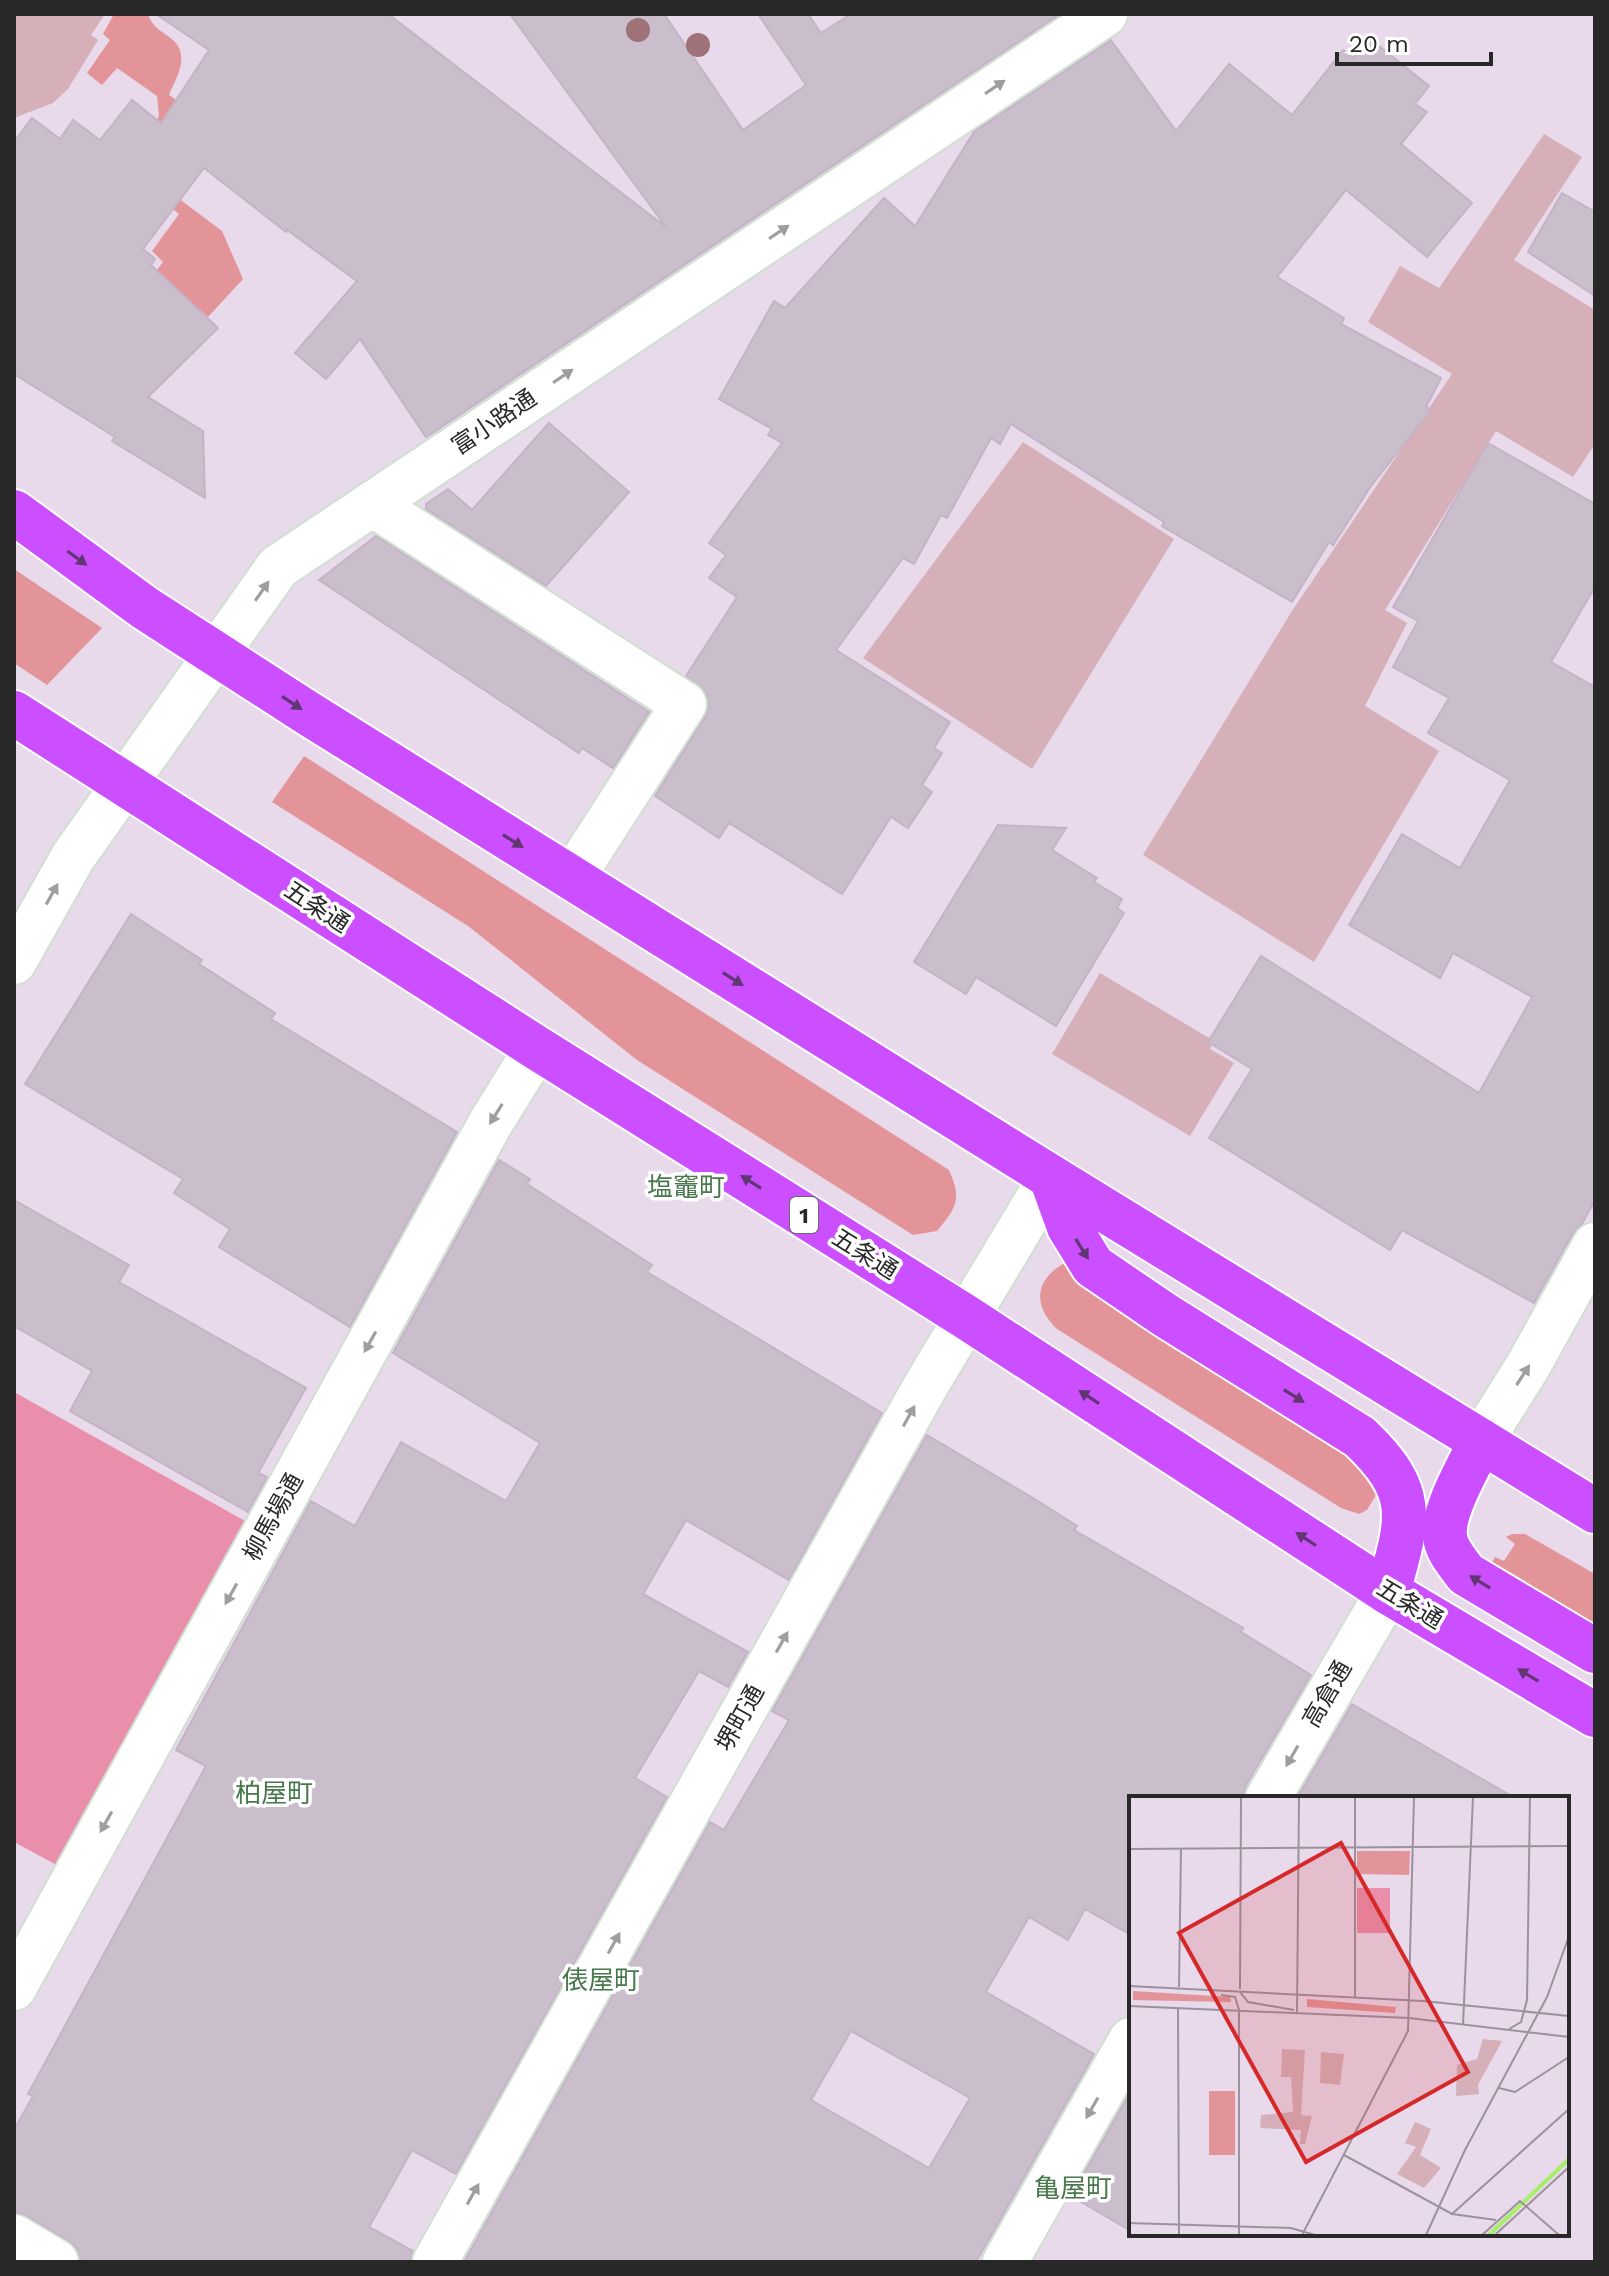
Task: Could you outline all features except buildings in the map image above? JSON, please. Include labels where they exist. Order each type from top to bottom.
[{"type":"highway","points":[[14,512],[145,608],[216,655],[1051,1177],[1595,1511]]},
{"type":"highway","name":"五条通","points":[[14,713],[537,1048],[966,1317],[1388,1592],[1595,1715]]},
{"type":"highway","points":[[1051,1177],[1069,1227],[1093,1266],[1165,1315],[1360,1437],[1383,1459],[1400,1488],[1405,1510],[1402,1541],[1388,1592]]},
{"type":"highway","points":[[1481,1441],[1450,1508],[1445,1535],[1452,1556],[1466,1574],[1595,1651]]},
{"type":"street","name":"富小路通","points":[[14,962],[73,857],[278,567],[1105,14]]},
{"type":"street","points":[[372,504],[684,704],[572,878]]},
{"type":"street","name":"柳馬場通","points":[[14,1988],[490,1124],[537,1048]]},
{"type":"street","name":"堺町通","points":[[435,2262],[966,1317],[1051,1177]]},
{"type":"street","points":[[1481,1441],[1528,1366],[1595,1245]]},
{"type":"street","name":"高倉通","points":[[1269,1796],[1388,1592]]},
{"type":"street","points":[[1005,2262],[1129,2044]]},
{"type":"street","points":[[14,2237],[56,2262]]},
{"type":"shaded area","points":[[14,14],[105,14],[91,35],[98,40],[68,89],[53,103],[14,118]]},
{"type":"shaded area","points":[[114,14],[148,14],[156,26],[174,41],[179,47],[181,61],[169,95],[211,125],[156,125],[159,115],[157,96],[117,68],[102,85],[87,73],[110,40],[103,34]]},
{"type":"shaded area","points":[[1544,134],[1582,157],[1514,260],[1595,310],[1595,444],[1573,477],[1496,431],[1385,610],[1407,623],[1365,706],[1439,751],[1314,962],[1143,855],[1292,611],[1452,374],[1368,322],[1400,266],[1439,288]]},
{"type":"shaded area","points":[[142,171],[222,231],[243,279],[208,317],[198,308],[169,338],[120,319],[163,262],[152,251],[179,214],[136,180]]},
{"type":"shaded area","points":[[1023,442],[1174,539],[1032,769],[863,658]]},
{"type":"shaded area","points":[[14,569],[102,628],[47,685],[14,663]]},
{"type":"shaded area","points":[[304,756],[949,1170],[956,1196],[949,1215],[937,1231],[913,1235],[637,1060],[468,926],[272,802]]},
{"type":"shaded area","points":[[1100,973],[1214,1041],[1210,1049],[1234,1063],[1190,1136],[1052,1054]]},
{"type":"shaded area","points":[[1065,1263],[1109,1298],[1353,1456],[1375,1485],[1376,1495],[1367,1510],[1359,1514],[1341,1508],[1057,1329],[1043,1311],[1040,1293],[1048,1277]]},
{"type":"shaded area","points":[[14,1392],[254,1526],[64,1869],[14,1842]]},
{"type":"shaded area","points":[[1525,1534],[1595,1574],[1595,1634],[1498,1575],[1492,1563],[1495,1557],[1504,1561],[1515,1544],[1506,1537]]},
{"type":"district","name":"塩竈町","points":[[686,1187]]},
{"type":"district","name":"柏屋町","points":[[274,1793]]},
{"type":"district","name":"俵屋町","points":[[601,1980]]},
{"type":"district","name":"亀屋町","points":[[1073,2188]]}]
